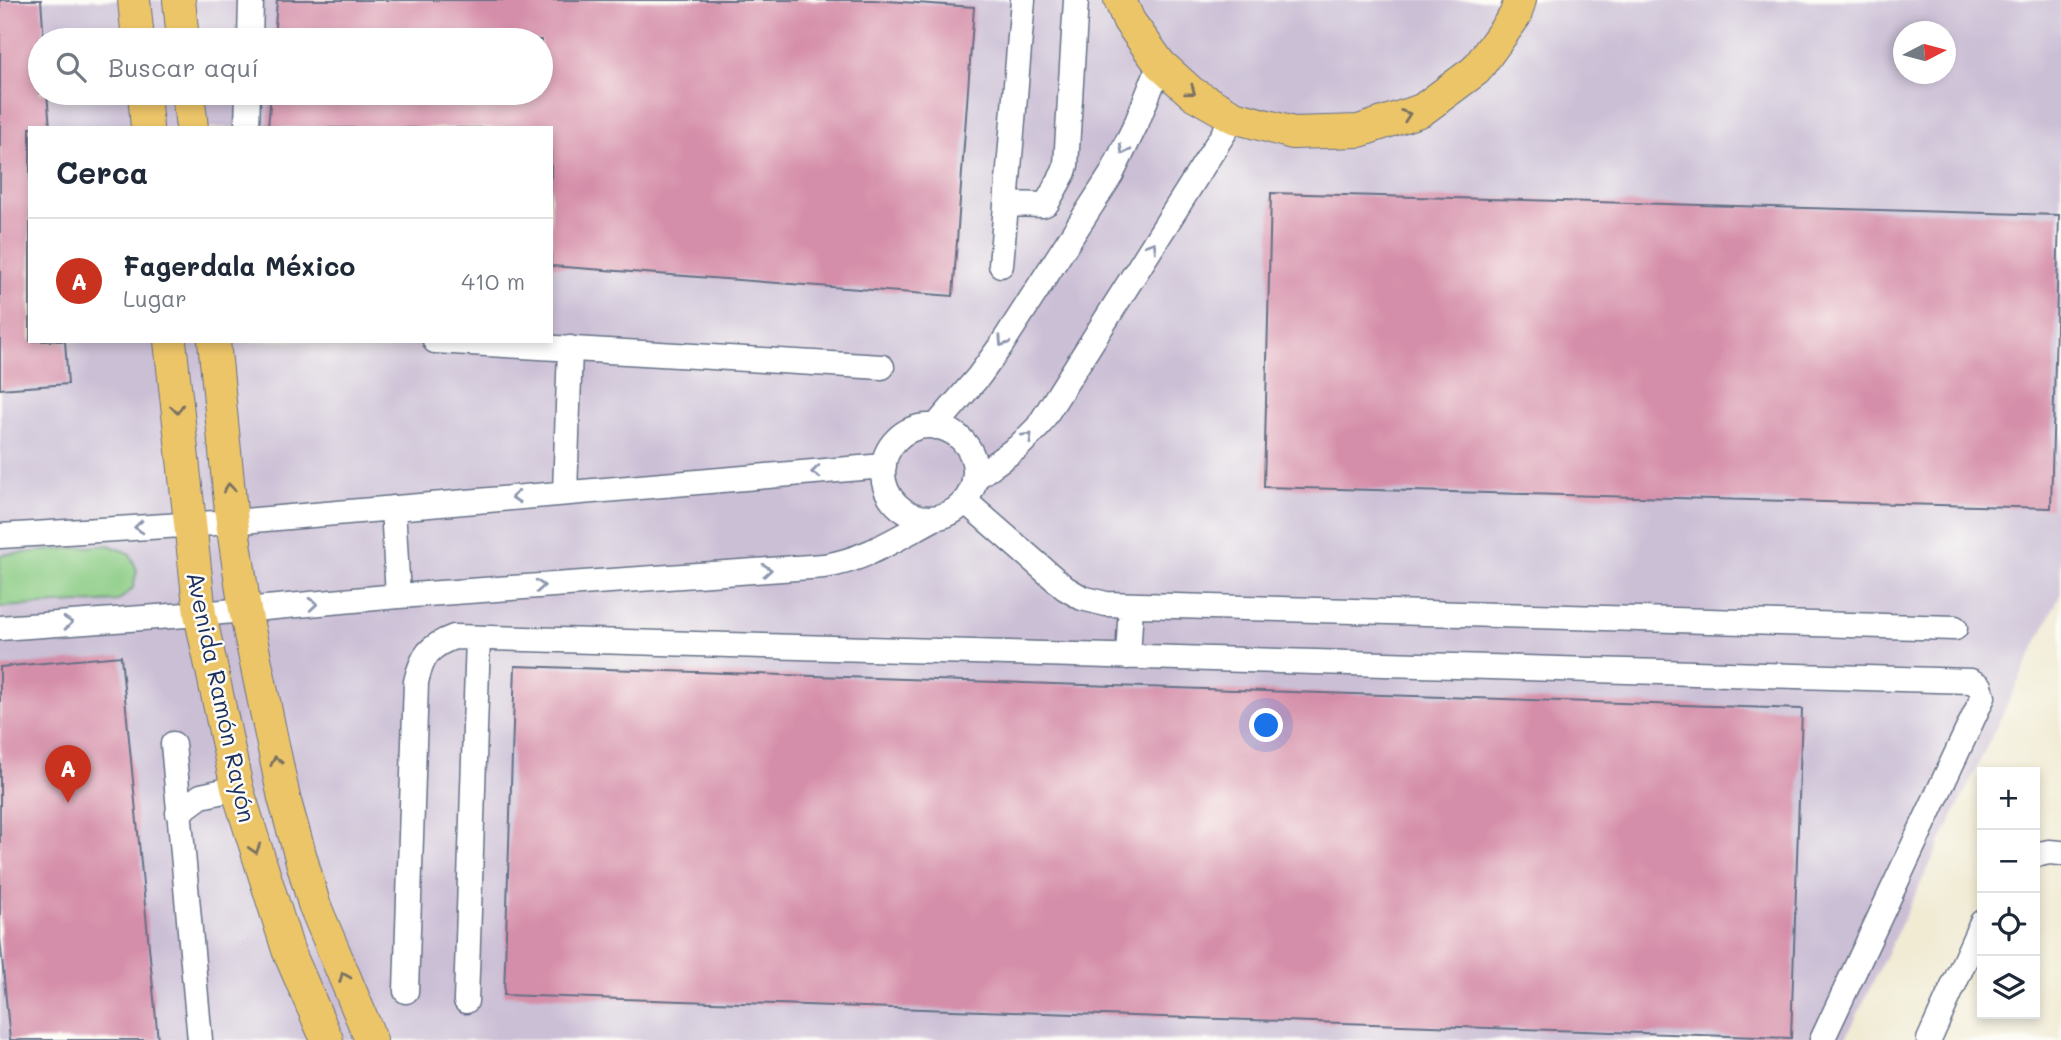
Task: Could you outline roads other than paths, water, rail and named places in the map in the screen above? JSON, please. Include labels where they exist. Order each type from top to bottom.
[{"type":"main road","points":[[134,0],[137,28]]},
{"type":"main road","points":[[179,0],[182,28]]},
{"type":"main road","points":[[1120,0],[1129,21],[1160,64],[1192,93],[1234,117],[1293,133],[1359,131],[1422,110],[1476,70],[1515,16],[1520,0]]},
{"type":"main road","points":[[145,105],[147,126]]},
{"type":"main road","points":[[189,105],[192,126]]},
{"type":"main road","name":"Avenida Ramón Rayón","points":[[170,343],[200,614],[237,788],[288,950],[327,1040]]},
{"type":"main road","name":"Avenida Ramón Rayón","points":[[214,343],[232,522],[245,610],[284,799],[314,904],[370,1040]]},
{"type":"street","points":[[250,28],[251,0]]},
{"type":"street","points":[[1001,264],[1023,0]]},
{"type":"street","points":[[1006,204],[1047,203],[1064,172],[1076,0]]},
{"type":"street","points":[[935,427],[979,376],[1002,344],[1111,175],[1137,122],[1160,64]]},
{"type":"street","points":[[247,126],[248,105]]},
{"type":"street","points":[[0,628],[842,564],[863,556],[957,509],[970,490],[1038,427],[1234,117]]},
{"type":"street","points":[[474,343],[882,367]]},
{"type":"street","points":[[565,493],[570,348]]},
{"type":"street","points":[[935,518],[911,515],[893,500],[887,490],[884,466],[887,454],[902,436],[923,427],[935,427],[957,436],[966,445],[975,467],[970,490]]},
{"type":"street","points":[[0,536],[232,522],[884,466]]},
{"type":"street","points":[[970,490],[1065,588],[1082,598],[1106,604],[1955,628]]},
{"type":"street","points":[[393,508],[398,596]]},
{"type":"street","points":[[1128,657],[1131,604]]},
{"type":"street","points":[[406,990],[416,682],[420,663],[428,652],[439,643],[454,637],[1971,681],[1980,686],[1983,697],[1822,1040]]},
{"type":"street","points":[[466,1002],[478,638]]},
{"type":"street","points":[[173,744],[200,1040]]},
{"type":"street","points":[[178,813],[201,796],[237,788]]},
{"type":"street","points":[[2040,854],[2061,853]]},
{"type":"street","points":[[1929,1040],[1977,933]]},
{"type":"place","name":"Fagerdala México","points":[[68,803]]}]
